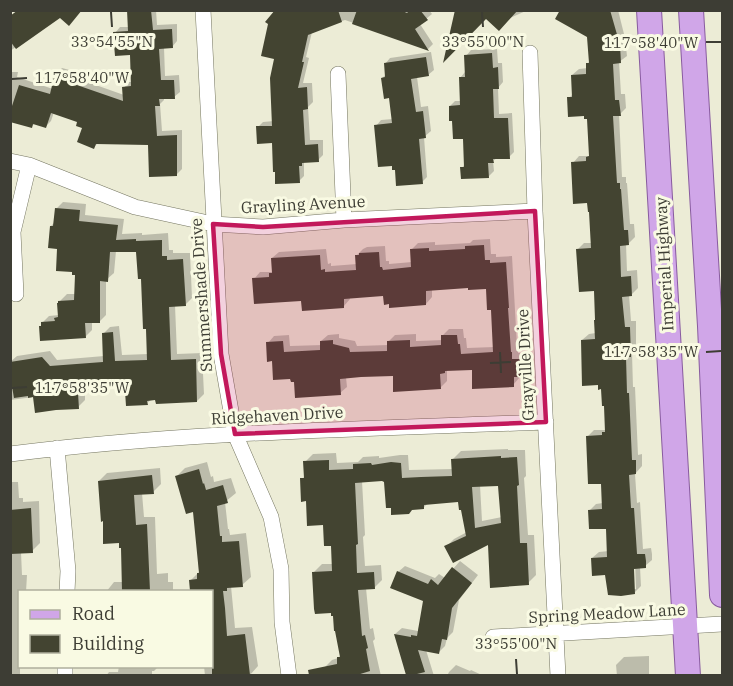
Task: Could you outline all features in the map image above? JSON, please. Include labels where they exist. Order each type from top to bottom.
[{"type":"main road","name":"Imperial Highway","points":[[649,10],[688,675]]},
{"type":"main road","points":[[691,10],[723,595]]},
{"type":"street","name":"Summershade Drive","points":[[203,10],[221,354],[235,434],[271,517],[281,569],[282,622],[289,675]]},
{"type":"street","name":"Grayville Drive","points":[[530,53],[535,211],[558,675]]},
{"type":"street","points":[[338,74],[344,220]]},
{"type":"street","name":"Grayling Avenue","points":[[10,161],[29,165],[135,207],[213,224],[263,226],[535,211]]},
{"type":"street","points":[[16,294],[13,232],[29,165]]},
{"type":"street","name":"Ridgehaven Drive","points":[[10,454],[57,448],[235,434],[546,422]]},
{"type":"street","points":[[57,448],[68,571],[67,590]]},
{"type":"street","name":"Spring Meadow Lane","points":[[493,637],[723,624]]},
{"type":"highlighted area","points":[[535,211],[546,422],[235,434],[221,354],[213,224],[263,227]]},
{"type":"building","points":[[18,10],[82,10],[69,26],[60,18],[16,49],[10,41],[10,16]]},
{"type":"building","points":[[127,10],[151,10],[153,30],[172,29],[173,48],[159,49],[161,80],[174,80],[175,99],[159,99],[160,106],[155,106],[157,136],[177,135],[177,176],[149,177],[148,145],[96,144],[94,149],[77,142],[82,128],[76,126],[77,122],[51,113],[46,128],[33,124],[32,128],[10,122],[10,112],[19,85],[50,94],[55,73],[73,77],[71,83],[123,101],[122,87],[131,86],[130,55],[115,56],[113,32],[128,31]]},
{"type":"building","points":[[275,10],[338,10],[342,22],[308,35],[298,88],[307,87],[308,109],[303,110],[305,145],[318,144],[319,162],[302,163],[302,166],[299,166],[300,183],[275,184],[272,143],[257,144],[256,126],[272,126],[270,78],[274,59],[261,56],[268,24],[265,22]]},
{"type":"building","points":[[357,10],[400,10],[407,13],[410,10],[420,10],[428,20],[415,29],[429,51],[352,24]]},
{"type":"building","points":[[455,10],[518,10],[499,31],[486,19],[443,63]]},
{"type":"building","points":[[560,10],[610,10],[620,45],[621,63],[613,64],[615,100],[619,100],[621,116],[613,116],[617,183],[620,183],[624,230],[628,230],[629,245],[620,246],[621,277],[631,276],[632,296],[622,297],[625,327],[630,327],[631,357],[626,357],[627,393],[629,393],[632,460],[636,460],[636,474],[629,475],[637,554],[645,554],[646,561],[646,568],[634,569],[635,594],[621,596],[608,595],[605,575],[592,576],[591,558],[607,557],[606,529],[589,529],[588,510],[602,509],[601,484],[588,484],[586,436],[602,435],[602,432],[605,432],[604,406],[602,406],[601,389],[598,390],[598,385],[582,386],[581,340],[595,339],[594,291],[579,292],[576,249],[591,248],[589,212],[587,203],[573,204],[571,162],[586,161],[586,157],[589,156],[587,119],[584,119],[584,116],[568,117],[567,97],[572,97],[571,75],[586,74],[586,63],[589,63],[587,37],[555,19]]},
{"type":"building","points":[[492,53],[493,68],[498,67],[499,89],[493,89],[494,118],[508,118],[510,159],[493,159],[494,163],[488,163],[489,178],[461,179],[460,167],[464,167],[463,139],[453,139],[452,121],[449,121],[449,106],[460,105],[459,77],[465,77],[464,55]]},
{"type":"building","points":[[426,57],[429,76],[411,79],[416,112],[423,111],[426,138],[419,139],[423,184],[396,186],[395,170],[392,170],[392,166],[378,167],[374,125],[392,123],[389,98],[384,99],[381,78],[385,77],[384,63]]},
{"type":"building","points":[[55,208],[80,210],[79,221],[118,225],[116,240],[162,240],[162,256],[167,256],[167,260],[183,259],[186,306],[169,307],[171,360],[196,359],[197,402],[156,404],[155,400],[147,401],[148,405],[126,406],[125,391],[118,391],[118,388],[83,390],[83,393],[78,393],[79,409],[35,413],[33,397],[14,398],[10,362],[42,357],[50,366],[103,362],[102,333],[113,332],[115,361],[147,360],[141,279],[138,279],[136,252],[110,252],[108,282],[100,281],[100,323],[85,323],[86,338],[40,341],[39,326],[41,322],[55,321],[54,318],[58,317],[58,301],[74,300],[75,275],[72,275],[72,272],[56,271],[57,249],[48,248],[50,226],[53,226]]},
{"type":"building","points":[[484,245],[485,260],[490,260],[490,263],[506,262],[512,359],[520,359],[521,377],[514,377],[514,387],[472,389],[472,370],[445,371],[440,374],[441,389],[393,392],[393,376],[361,377],[340,379],[341,395],[295,398],[294,382],[290,379],[273,380],[272,361],[267,362],[266,342],[283,341],[284,352],[320,350],[320,341],[333,340],[333,344],[349,348],[350,352],[387,351],[387,341],[410,340],[410,347],[441,345],[441,335],[457,335],[461,354],[493,352],[491,310],[487,310],[486,289],[426,291],[426,305],[389,308],[389,304],[384,305],[383,296],[344,299],[344,308],[302,311],[301,301],[254,304],[252,278],[269,277],[269,273],[272,273],[271,258],[320,255],[321,270],[325,269],[325,272],[356,270],[355,255],[379,252],[380,267],[383,270],[411,267],[410,249],[429,248],[429,251],[465,249],[465,246]]},
{"type":"building","points":[[517,457],[520,543],[527,543],[529,585],[490,588],[488,545],[453,563],[444,546],[466,536],[458,502],[424,505],[424,509],[412,510],[409,514],[391,515],[391,508],[386,508],[384,482],[355,483],[357,573],[374,572],[375,589],[358,590],[362,636],[365,635],[368,648],[366,649],[370,671],[357,675],[309,675],[308,670],[337,664],[337,657],[340,657],[333,616],[331,613],[315,614],[314,609],[312,572],[332,571],[331,546],[324,546],[323,525],[307,526],[306,501],[301,502],[300,478],[304,478],[303,461],[329,460],[329,470],[353,469],[353,464],[401,463],[402,478],[452,476],[451,459]],"holes":[[[498,486],[501,523],[475,528],[472,487]]]},
{"type":"building","points":[[199,469],[206,490],[223,485],[228,503],[217,506],[220,536],[222,536],[222,542],[239,541],[243,587],[227,588],[227,591],[223,591],[227,636],[245,634],[250,675],[212,675],[213,590],[190,590],[189,580],[197,579],[197,573],[199,573],[193,512],[186,514],[175,476]]},
{"type":"building","points":[[152,475],[154,494],[134,495],[136,525],[147,524],[150,590],[122,590],[119,543],[103,544],[103,521],[101,522],[98,481]]},
{"type":"building","points":[[31,508],[33,553],[10,554],[10,510]]},
{"type":"building","points":[[452,567],[472,583],[452,608],[447,640],[442,639],[439,654],[418,650],[425,672],[406,675],[394,634],[417,636],[423,601],[390,588],[397,571],[428,584],[431,579],[438,585]]}]
